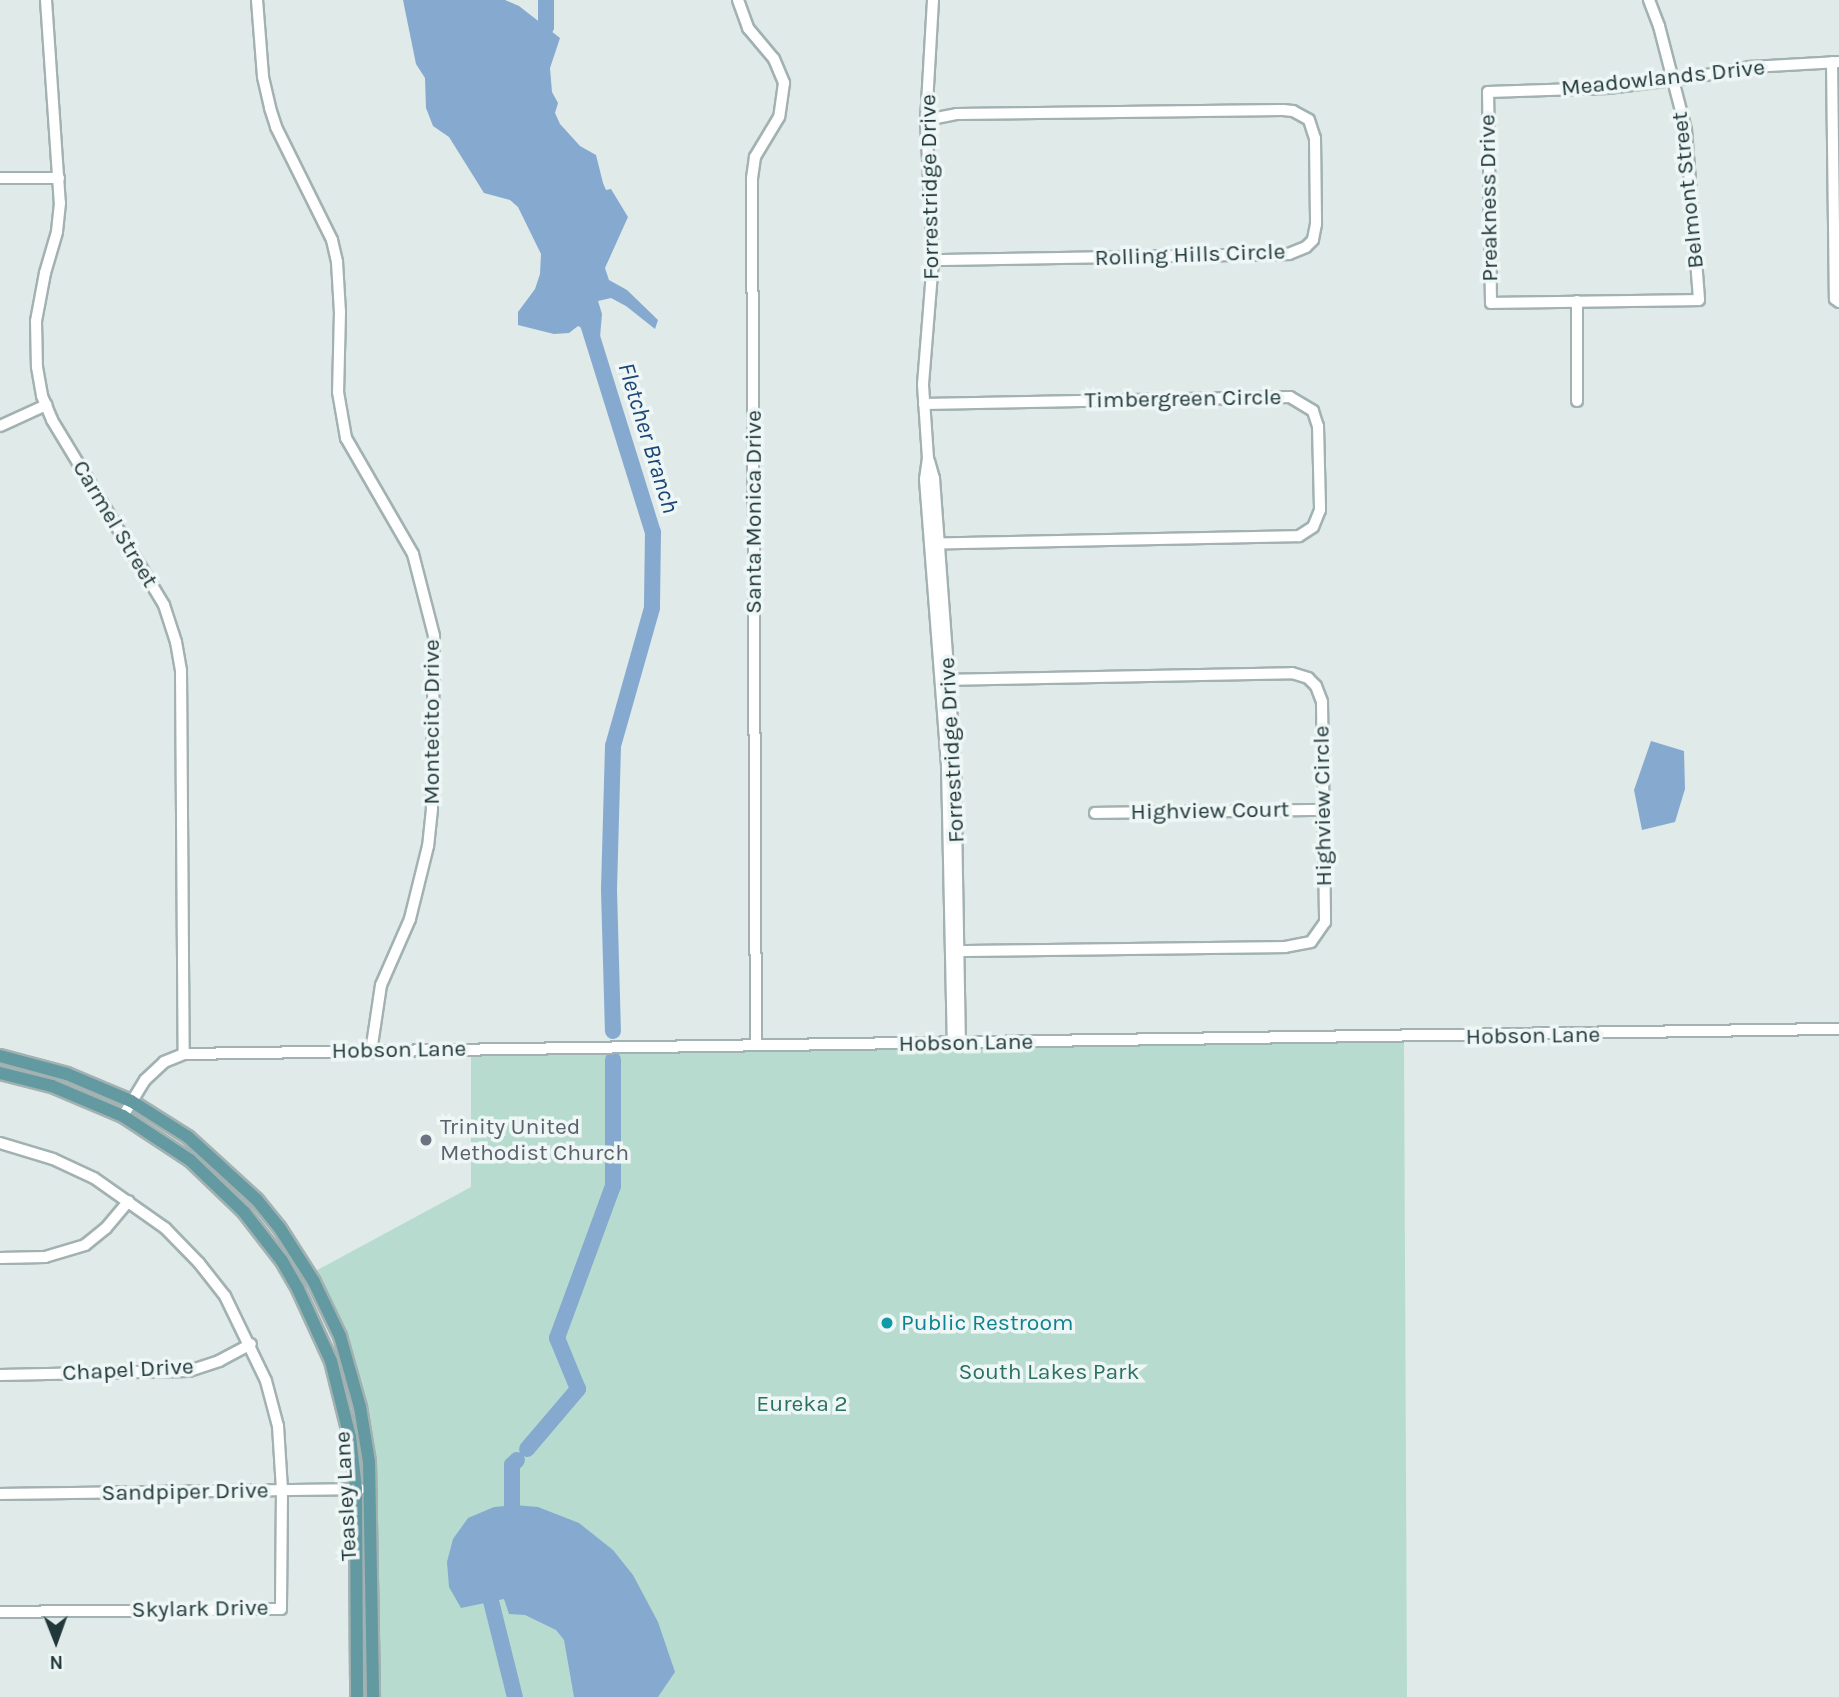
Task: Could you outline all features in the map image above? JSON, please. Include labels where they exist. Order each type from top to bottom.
[{"type":"main road","name":"Teasley Lane","points":[[0,1056],[67,1074],[131,1101],[188,1137],[224,1168],[270,1215],[314,1282],[340,1336],[364,1426],[370,1490],[373,1697]]},
{"type":"main road","name":"Teasley Lane","points":[[0,1073],[52,1086],[122,1116],[165,1141],[213,1179],[244,1212],[282,1261],[331,1361],[350,1437],[356,1489],[357,1697]]},
{"type":"street","name":"Carmel Street","points":[[46,0],[59,178],[57,232],[45,273],[36,321],[37,367],[52,420],[164,605],[176,642],[181,671],[184,1054]]},
{"type":"street","name":"Montecito Drive","points":[[257,0],[263,77],[270,108],[276,127],[332,240],[337,262],[340,310],[338,393],[346,438],[413,554],[434,636],[432,809],[428,846],[410,919],[381,985],[371,1052]]},
{"type":"street","name":"Santa Monica Drive","points":[[738,0],[748,28],[774,59],[784,83],[779,117],[755,157],[752,178],[756,1045]]},
{"type":"street","name":"Forrestridge Drive","points":[[933,0],[926,120],[933,260],[924,404],[928,457],[925,479],[935,544],[946,680],[957,1043]]},
{"type":"street","name":"Belmont Street","points":[[1577,301],[1699,300],[1686,130],[1659,26],[1649,0]]},
{"type":"street","points":[[1835,62],[1837,301]]},
{"type":"street","name":"Meadowlands Drive","points":[[1488,92],[1608,89],[1751,67],[1835,62]]},
{"type":"street","name":"Preakness Drive","points":[[1488,92],[1491,303],[1577,301]]},
{"type":"street","name":"Rolling Hills Circle","points":[[926,120],[957,114],[1283,110],[1293,111],[1310,120],[1315,138],[1314,232],[1306,247],[1289,254],[933,260]]},
{"type":"street","points":[[0,178],[59,178]]},
{"type":"street","points":[[1577,301],[1577,401]]},
{"type":"street","name":"Timbergreen Circle","points":[[924,404],[1290,397],[1313,411],[1318,426],[1320,510],[1313,527],[1299,536],[935,544]]},
{"type":"street","points":[[0,426],[46,405]]},
{"type":"street","name":"Highview Circle","points":[[946,680],[1300,674],[1316,686],[1322,702],[1325,922],[1311,942],[1284,947],[955,951]]},
{"type":"street","name":"Highview Court","points":[[1095,813],[1324,810]]},
{"type":"street","name":"Hobson Lane","points":[[122,1116],[145,1080],[163,1062],[184,1054],[1839,1029]]},
{"type":"street","points":[[0,1143],[53,1159],[94,1178],[165,1228],[199,1263],[225,1296],[251,1344],[278,1426],[282,1490]]},
{"type":"street","points":[[0,1258],[46,1257],[85,1245],[106,1228],[129,1201]]},
{"type":"street","name":"Chapel Drive","points":[[0,1375],[189,1371],[219,1361],[251,1344]]},
{"type":"street","name":"Skylark Drive","points":[[0,1612],[281,1609],[282,1490]]},
{"type":"street","name":"Sandpiper Drive","points":[[0,1494],[370,1490]]},
{"type":"green space","name":"South Lakes Park","points":[[1404,1042],[1407,1697],[374,1697],[370,1490],[340,1336],[310,1274],[471,1187],[471,1053]]},
{"type":"water","points":[[403,0],[505,0],[519,6],[560,38],[550,68],[552,92],[558,103],[555,113],[560,124],[580,146],[596,155],[606,190],[611,189],[628,217],[605,268],[609,280],[627,290],[658,320],[655,329],[611,298],[598,301],[602,314],[600,337],[578,326],[569,333],[554,334],[518,325],[518,312],[535,289],[540,274],[541,254],[518,207],[510,200],[484,193],[449,137],[433,126],[426,108],[425,78],[416,64]]},
{"type":"water","points":[[1651,741],[1684,751],[1685,789],[1675,822],[1642,830],[1634,790]]},
{"type":"water","points":[[494,1507],[538,1507],[579,1523],[613,1550],[633,1575],[658,1622],[675,1672],[658,1697],[574,1697],[564,1640],[556,1630],[525,1615],[509,1614],[504,1599],[461,1608],[449,1587],[447,1562],[453,1539],[468,1518]]},
{"type":"waterway","name":"Fletcher Branch","points":[[534,44],[546,27],[546,0]]},
{"type":"waterway","name":"Fletcher Branch","points":[[584,311],[653,532],[652,608],[613,746],[609,890],[613,1031]]},
{"type":"waterway","name":"Fletcher Branch","points":[[527,1449],[578,1389],[557,1338],[613,1186],[613,1060]]},
{"type":"waterway","name":"Fletcher Branch","points":[[508,1525],[512,1509],[512,1465],[517,1460]]},
{"type":"waterway","name":"Fletcher Branch","points":[[491,1584],[489,1593],[515,1697]]},
{"type":"place","name":"Trinity United Methodist Church","points":[[426,1140]]},
{"type":"place","name":"Public Restroom","points":[[887,1323]]},
{"type":"park label","name":"Eureka 2","points":[[802,1404]]}]
